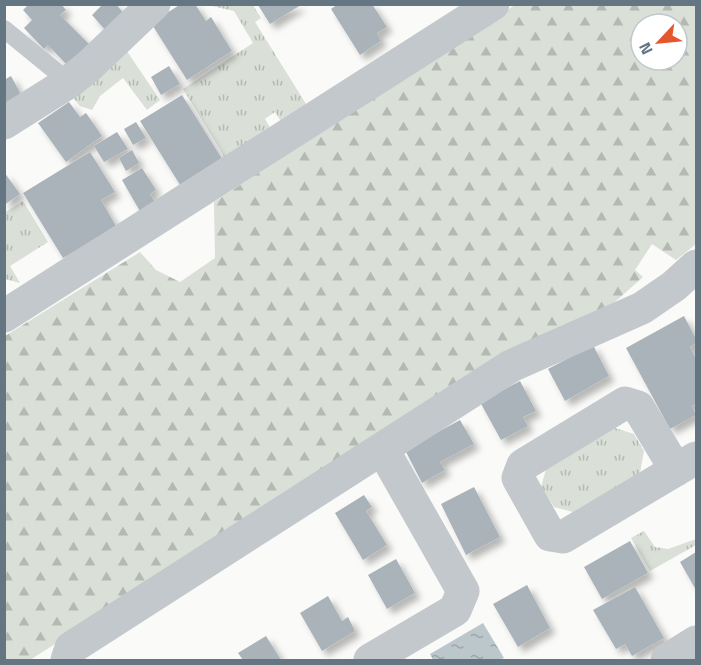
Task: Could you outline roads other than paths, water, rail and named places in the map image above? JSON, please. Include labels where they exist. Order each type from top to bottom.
[{"type":"street","points":[[4,123],[69,82],[154,4]]},
{"type":"street","points":[[4,316],[494,4]]},
{"type":"street","points":[[67,660],[71,648],[511,366],[642,308],[674,286],[696,266]]},
{"type":"street","points":[[625,403],[638,407],[686,464],[563,537],[550,535],[518,478],[523,465],[625,403]]},
{"type":"street","points":[[370,660],[455,610],[464,591],[383,450]]},
{"type":"street","points":[[667,660],[696,642]]},
{"type":"lane","points":[[4,29],[69,82]]},
{"type":"water","points":[[483,623],[504,658],[499,660],[433,660],[430,654]]}]
